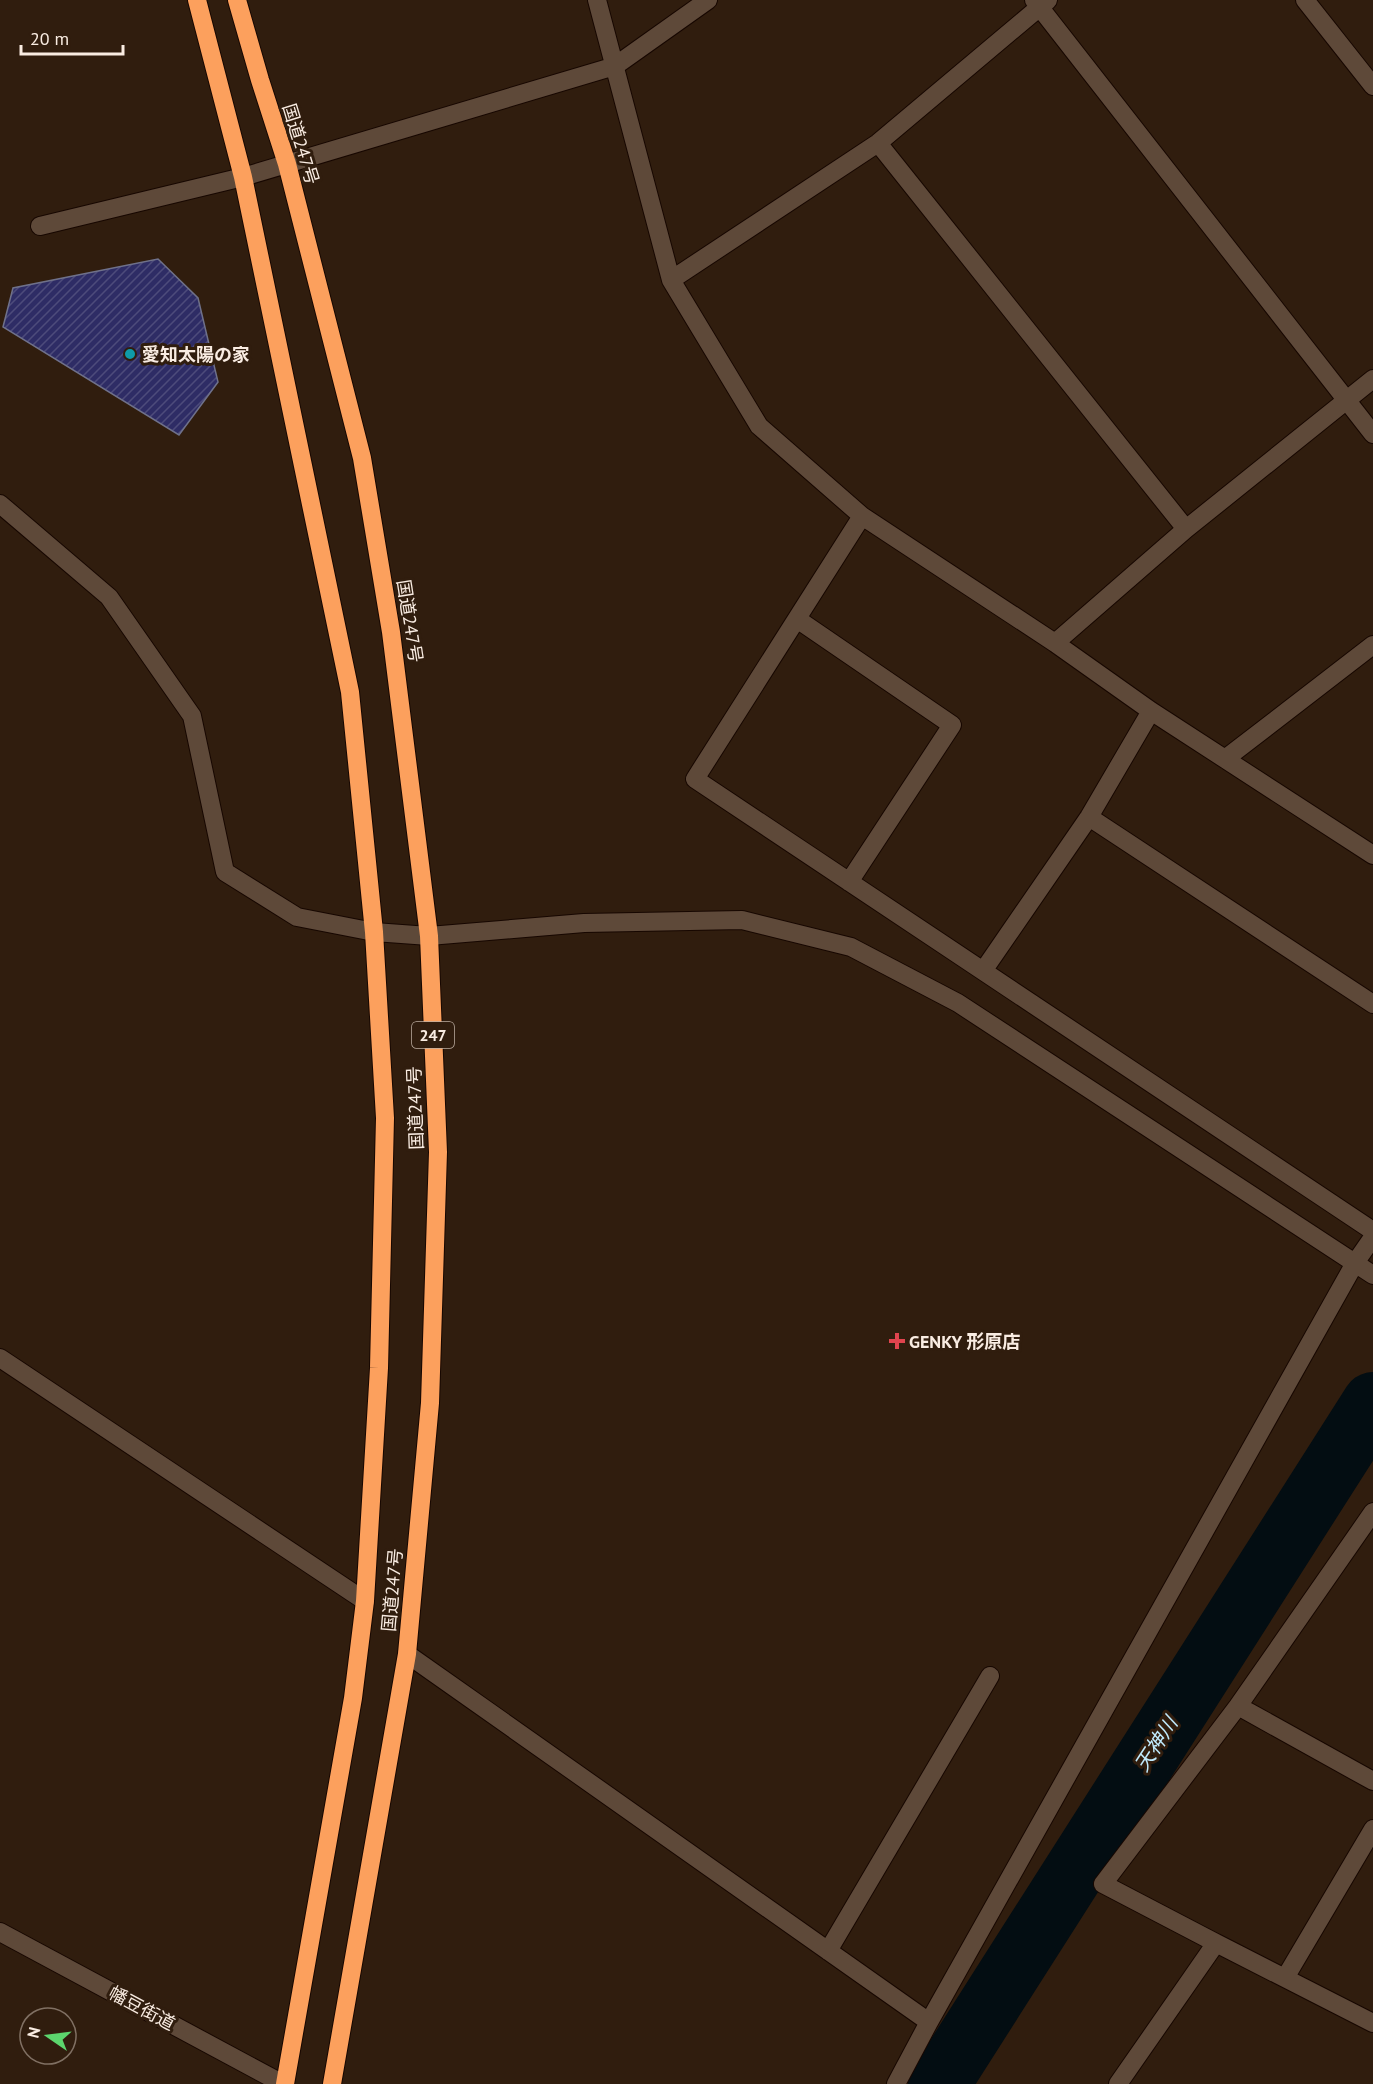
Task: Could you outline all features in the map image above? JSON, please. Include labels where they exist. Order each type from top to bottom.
[{"type":"highway","name":"国道247号","points":[[197,0],[243,177],[350,692],[374,932],[385,1118],[379,1368],[365,1600],[353,1698],[284,2084]]},
{"type":"highway","name":"国道247号","points":[[237,0],[287,164],[362,458],[391,632],[429,936],[438,1152],[430,1403],[407,1654],[332,2084]]},
{"type":"street","points":[[597,0],[671,279],[759,426],[862,516],[1055,643],[1151,711],[1373,855]]},
{"type":"street","points":[[40,226],[243,177],[615,66],[708,0]]},
{"type":"street","points":[[1305,0],[1373,86]]},
{"type":"street","points":[[671,279],[878,143],[1040,2],[1373,434]]},
{"type":"street","points":[[878,143],[1186,529]]},
{"type":"street","points":[[1055,643],[1186,529],[1373,379]]},
{"type":"street","points":[[0,504],[109,597],[192,716],[225,872],[297,917],[374,932],[429,936],[584,923],[742,920],[851,946],[958,1003],[1373,1275]]},
{"type":"street","points":[[862,516],[695,779],[1373,1231]]},
{"type":"street","points":[[797,619],[952,725],[849,882]]},
{"type":"street","points":[[1226,759],[1373,645]]},
{"type":"street","points":[[983,971],[1089,817],[1151,711]]},
{"type":"street","points":[[1089,817],[1373,1004]]},
{"type":"street","points":[[896,2084],[1355,1263],[1373,1237]]},
{"type":"street","points":[[0,1358],[365,1600]]},
{"type":"street","points":[[1373,1512],[1238,1706],[1103,1884],[1373,2023]]},
{"type":"street","points":[[407,1654],[929,2022]]},
{"type":"street","points":[[828,1951],[990,1676]]},
{"type":"street","points":[[1238,1706],[1373,1781]]},
{"type":"street","points":[[1285,1978],[1373,1829]]},
{"type":"street","name":"幡豆街道","points":[[0,1932],[284,2084]]},
{"type":"street","points":[[1118,2084],[1216,1943]]},
{"type":"building","name":"愛知太陽の家","points":[[158,259],[198,298],[218,382],[179,435],[3,327],[13,288]]},
{"type":"waterway","name":"天神川","points":[[939,2084],[1373,1403]]},
{"type":"place","name":"愛知太陽の家","points":[[130,354]]},
{"type":"place","name":"GENKY 形原店","points":[[897,1341]]}]
